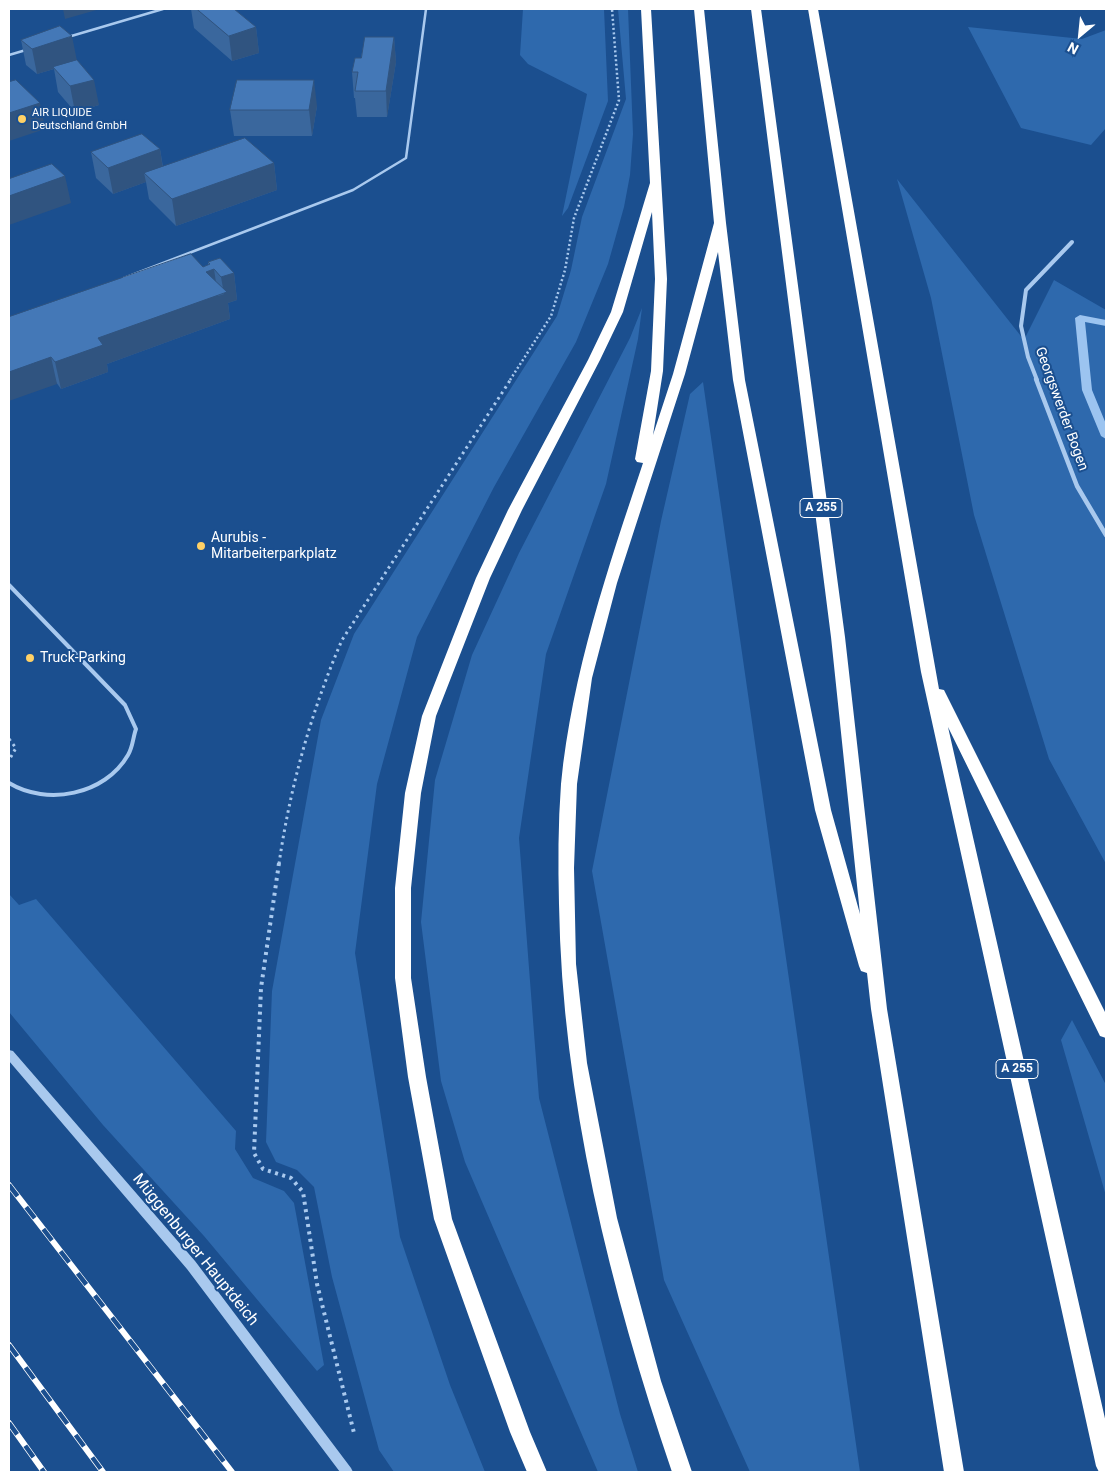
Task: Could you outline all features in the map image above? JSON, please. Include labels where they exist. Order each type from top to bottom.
[{"type":"highway","points":[[634,505],[657,370],[661,279],[654,185],[646,9]]},
{"type":"highway","points":[[699,9],[720,224],[739,380],[823,810],[879,1009]]},
{"type":"highway","name":"A 255","points":[[756,9],[838,637],[879,1009],[954,1472]]},
{"type":"highway","name":"A 255","points":[[813,9],[928,672],[1106,1466]]},
{"type":"highway","points":[[537,1472],[520,1432],[443,1220],[416,1077],[403,978],[403,888],[412,793],[429,716],[483,578],[515,510],[594,360],[617,312],[654,185]]},
{"type":"highway","points":[[682,1472],[651,1381],[608,1218],[578,1063],[568,964],[566,868],[569,784],[585,678],[610,583],[634,505],[679,374],[720,224]]},
{"type":"highway","points":[[928,672],[1106,1031]]},
{"type":"street","name":"Georgswerder Bogen","points":[[1072,242],[1026,290],[1021,326],[1028,357],[1077,486],[1106,535]]},
{"type":"street","name":"Müggenburger Hauptdeich","points":[[9,1054],[191,1265],[347,1472]]},
{"type":"lane","points":[[63,38],[164,9]]},
{"type":"lane","points":[[117,280],[353,190],[406,158],[426,9]]},
{"type":"lane","points":[[9,55],[27,49]]},
{"type":"lane","points":[[9,586],[124,705],[136,729],[128,755],[111,775],[84,790],[53,796],[24,792],[9,783]]},
{"type":"path","points":[[355,1435],[317,1284],[303,1192],[291,1178],[263,1169],[254,1153],[261,988],[282,844],[306,736],[323,684],[342,640],[551,316],[565,270],[574,218],[619,100],[612,9]]},
{"type":"path","points":[[9,739],[16,748],[9,760]]},
{"type":"shaded area","points":[[523,9],[604,9],[608,101],[568,208],[562,216],[587,94],[528,64],[520,55]]},
{"type":"shaded area","points":[[618,9],[628,9],[633,134],[630,175],[624,207],[608,264],[576,342],[494,487],[417,637],[377,784],[355,953],[400,1237],[450,1385],[485,1472],[394,1472],[379,1450],[332,1277],[314,1187],[297,1170],[276,1162],[266,1142],[272,991],[321,720],[354,634],[557,316],[571,270],[582,217],[626,99]]},
{"type":"shaded area","points":[[968,27],[1082,39],[1106,30],[1106,128],[1091,145],[1021,128]]},
{"type":"shaded area","points":[[897,179],[1024,340],[1054,280],[1106,310],[1106,864],[1049,759],[974,515],[931,298]]},
{"type":"shaded area","points":[[642,308],[638,339],[606,484],[546,654],[519,838],[539,1098],[620,1414],[638,1472],[598,1472],[465,1162],[441,1081],[421,922],[435,780],[472,655],[519,553],[630,338]]},
{"type":"shaded area","points":[[703,382],[860,1472],[750,1472],[664,1280],[592,871],[661,521],[690,394]]},
{"type":"shaded area","points":[[9,894],[19,905],[36,899],[236,1131],[235,1149],[253,1178],[284,1191],[294,1203],[324,1365],[317,1371],[204,1236],[103,1125],[9,1012]]},
{"type":"shaded area","points":[[1072,1020],[1106,1085],[1106,1196],[1061,1040]]},
{"type":"building","points":[[197,9],[234,9],[256,27],[229,36]]},
{"type":"building","points":[[60,26],[72,36],[32,49],[21,40]]},
{"type":"building","points":[[365,37],[394,37],[386,91],[355,91],[358,72],[352,72],[355,58],[361,58]]},
{"type":"building","points":[[77,60],[94,80],[70,86],[53,67]]},
{"type":"building","points":[[16,80],[40,103],[9,113],[9,82]]},
{"type":"building","points":[[237,80],[314,80],[309,110],[230,110]]},
{"type":"building","points":[[142,134],[160,149],[108,168],[91,152]]},
{"type":"building","points":[[245,138],[274,163],[172,199],[144,173]]},
{"type":"building","points":[[52,164],[65,176],[9,196],[9,179]]},
{"type":"building","points":[[191,254],[203,267],[210,264],[208,262],[220,258],[234,273],[221,277],[214,269],[206,272],[227,292],[98,338],[103,345],[55,362],[51,357],[9,372],[9,317]]},
{"type":"waterway","points":[[1106,323],[1080,318],[1087,390],[1106,436]]},
{"type":"railway","points":[[9,1185],[232,1472]]},
{"type":"railway","points":[[9,1345],[103,1472]]},
{"type":"railway","points":[[9,1423],[44,1472]]},
{"type":"place","name":"AIR LIQUIDE Deutschland GmbH","points":[[22,119]]},
{"type":"place","name":"Aurubis - Mitarbeiterparkplatz","points":[[201,546]]},
{"type":"place","name":"Truck-Parking","points":[[30,658]]}]
